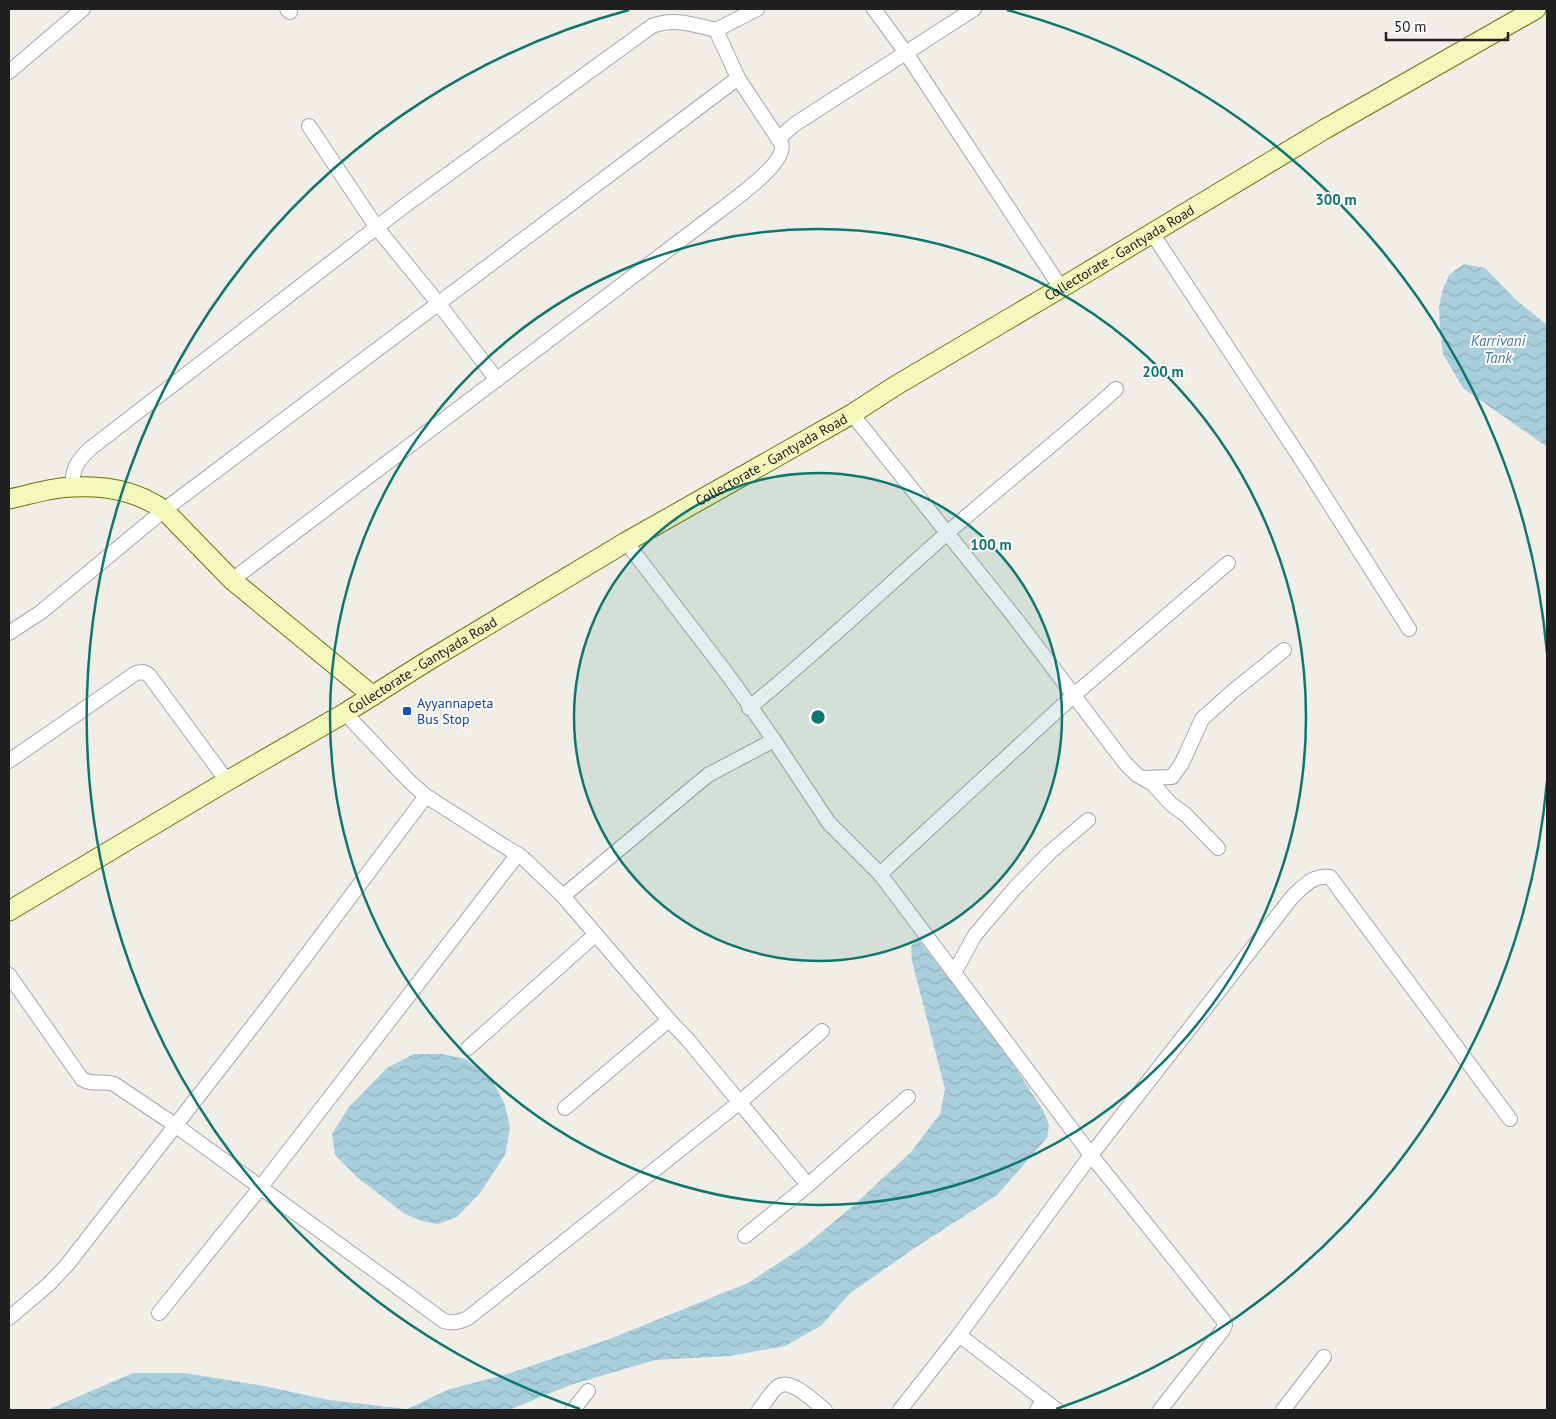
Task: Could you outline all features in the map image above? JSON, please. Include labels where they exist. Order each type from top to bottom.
[{"type":"street","points":[[9,72],[83,9]]},
{"type":"street","points":[[72,486],[75,467],[81,457],[91,448],[403,207],[652,26],[661,22],[677,21],[716,30],[757,9]]},
{"type":"street","points":[[874,9],[906,53],[1061,288]]},
{"type":"street","points":[[779,138],[795,124],[974,9]]},
{"type":"street","name":"Collectorate - Gantyada Road","points":[[9,911],[226,781],[345,713],[626,542],[852,414],[895,386],[1324,129],[1536,9]]},
{"type":"street","points":[[232,580],[718,212],[771,168],[780,156],[783,147],[779,138],[738,78],[716,30]]},
{"type":"street","points":[[9,633],[41,612],[164,510],[738,78]]},
{"type":"street","points":[[309,126],[377,228],[497,380]]},
{"type":"street","points":[[1152,233],[1302,458],[1409,629]]},
{"type":"street","points":[[750,708],[948,533],[1062,438],[1116,389]]},
{"type":"street","points":[[852,414],[948,533],[1126,763],[1153,784],[1171,804],[1186,815],[1218,848]]},
{"type":"street","points":[[9,499],[72,486],[108,488],[141,496],[164,510],[232,580],[373,696]]},
{"type":"street","points":[[626,542],[774,740],[829,823],[880,874],[1091,1154],[1223,1320],[1222,1331],[1160,1410]]},
{"type":"street","points":[[880,874],[1074,695],[1228,563]]},
{"type":"street","points":[[1143,778],[1172,777],[1182,764],[1202,719],[1284,650]]},
{"type":"street","points":[[9,761],[136,673],[143,672],[149,675],[226,781]]},
{"type":"street","points":[[345,713],[410,782],[426,796],[518,854],[563,896],[740,1102],[808,1185]]},
{"type":"street","points":[[563,896],[708,775],[774,740]]},
{"type":"street","points":[[9,1318],[67,1265],[266,1009],[426,796]]},
{"type":"street","points":[[954,973],[975,935],[1015,888],[1048,853],[1088,820]]},
{"type":"street","points":[[159,1313],[260,1188],[518,854]]},
{"type":"street","points":[[900,1410],[959,1335],[1091,1154],[1293,896],[1311,879],[1321,876],[1330,877],[1510,1119]]},
{"type":"street","points":[[468,1048],[595,935]]},
{"type":"street","points":[[9,975],[82,1079],[93,1084],[105,1082],[114,1084],[175,1125],[444,1321],[455,1323],[468,1318],[740,1102],[822,1031]]},
{"type":"street","points":[[565,1108],[669,1020]]},
{"type":"street","points":[[745,1236],[808,1185],[908,1097]]},
{"type":"street","points":[[959,1335],[1040,1405],[1057,1410]]},
{"type":"street","points":[[1283,1410],[1324,1357]]},
{"type":"street","points":[[759,1410],[778,1386],[786,1384],[798,1388],[825,1410]]},
{"type":"street","points":[[574,1410],[588,1391]]},
{"type":"water","name":"Karrivani Tank","points":[[1464,264],[1485,268],[1515,299],[1547,325],[1547,447],[1463,388],[1443,354],[1439,306],[1449,275]]},
{"type":"water","points":[[918,939],[968,1000],[996,1038],[1043,1110],[1049,1125],[1047,1138],[997,1195],[919,1245],[849,1294],[822,1325],[785,1346],[730,1356],[655,1360],[570,1385],[509,1410],[47,1410],[133,1373],[185,1373],[264,1386],[329,1400],[407,1409],[450,1389],[504,1375],[607,1340],[748,1283],[806,1245],[854,1205],[911,1152],[940,1114],[945,1089],[912,961],[911,946]]},
{"type":"water","points":[[414,1054],[442,1054],[465,1059],[491,1078],[505,1105],[510,1128],[505,1155],[480,1193],[457,1217],[438,1224],[422,1221],[405,1214],[358,1178],[335,1155],[332,1134],[349,1107],[387,1068]]},
{"type":"place","name":"Ayyannapeta Bus Stop","points":[[407,711]]}]
